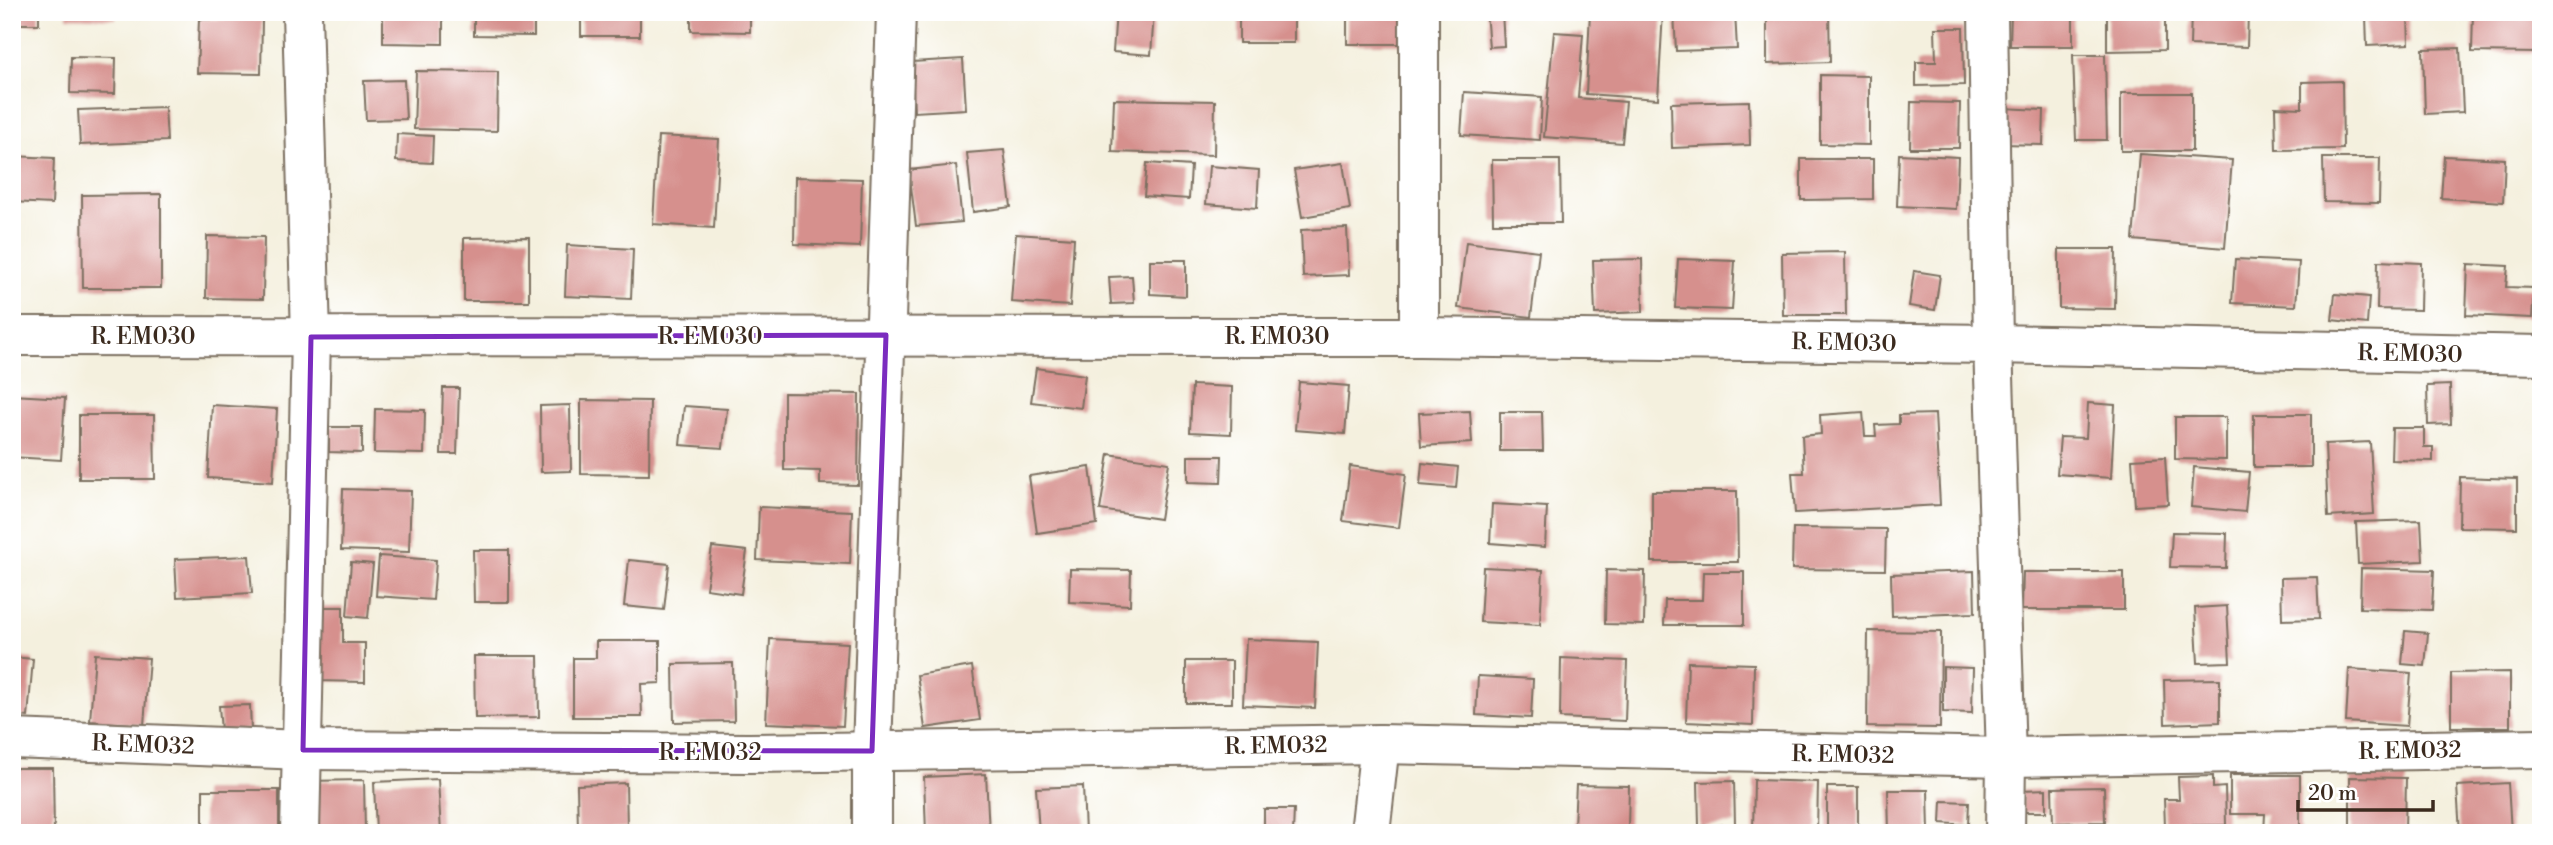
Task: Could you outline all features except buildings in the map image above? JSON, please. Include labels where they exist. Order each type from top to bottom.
[{"type":"street","points":[[300,833],[311,337],[302,12]]},
{"type":"street","points":[[872,833],[872,751],[896,12]]},
{"type":"street","points":[[1419,12],[1419,337]]},
{"type":"street","points":[[1988,12],[1993,344],[2006,757],[2005,833]]},
{"type":"street","name":"R. EM030","points":[[12,335],[1419,337],[1993,344],[2541,355]]},
{"type":"street","name":"R. EM032","points":[[12,739],[303,750],[872,751],[1380,744],[2006,757],[2541,748]]},
{"type":"street","points":[[1370,833],[1380,744]]},
{"type":"highlighted area","points":[[886,335],[872,751],[303,750],[311,337]]}]
